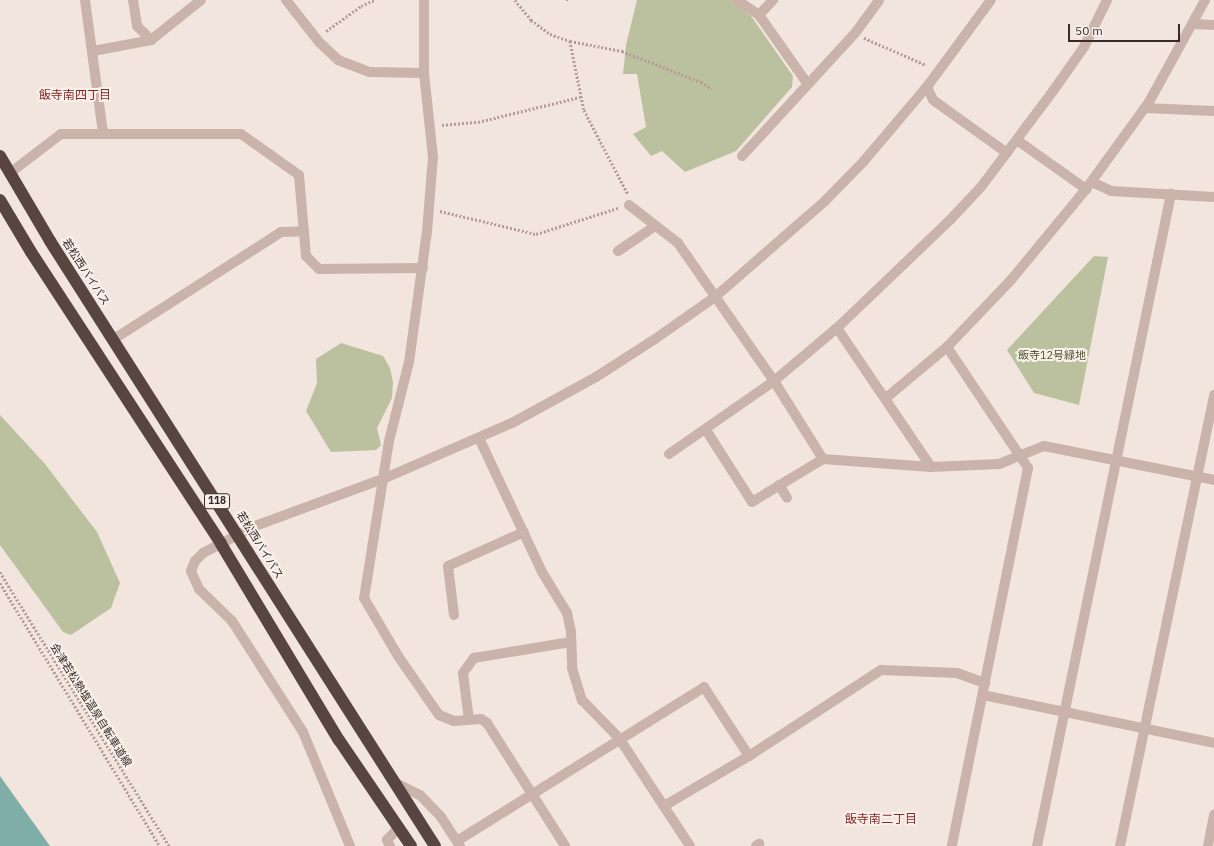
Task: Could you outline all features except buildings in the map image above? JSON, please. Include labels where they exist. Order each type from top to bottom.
[{"type":"highway","name":"若松西バイパス","points":[[0,156],[50,241],[239,534],[435,846]]},
{"type":"highway","name":"118","points":[[0,200],[31,252],[221,544],[339,740],[411,846]]},
{"type":"street","points":[[85,0],[103,133]]},
{"type":"street","points":[[133,0],[137,26],[150,40]]},
{"type":"street","points":[[93,51],[150,40],[200,0]]},
{"type":"street","points":[[286,0],[316,38],[338,60],[370,72],[424,73]]},
{"type":"street","points":[[424,0],[424,73],[433,157],[423,268],[409,362],[382,479],[364,598],[428,703],[439,715],[454,721],[481,720],[487,723],[565,846]]},
{"type":"street","points":[[737,0],[759,14],[807,83]]},
{"type":"street","points":[[759,14],[772,0]]},
{"type":"street","points":[[742,156],[807,83],[856,32],[879,0]]},
{"type":"street","points":[[350,846],[303,732],[232,621],[195,582],[191,571],[194,560],[203,553],[239,534],[382,479],[479,438],[596,377],[715,297],[824,202],[864,161],[928,86],[991,0]]},
{"type":"street","points":[[669,454],[774,382],[837,328],[923,249],[981,187],[1008,153],[1084,47],[1108,0]]},
{"type":"street","points":[[886,398],[947,347],[1011,280],[1089,185],[1145,108],[1205,0]]},
{"type":"street","points":[[1193,24],[1214,25]]},
{"type":"street","points":[[928,86],[933,100],[1008,153]]},
{"type":"street","points":[[1145,108],[1214,111]]},
{"type":"street","points":[[10,173],[61,134],[241,134],[299,175],[306,256],[319,270],[423,268]]},
{"type":"street","points":[[1017,140],[1089,185],[1111,191],[1214,197]]},
{"type":"street","points":[[1037,846],[1171,194]]},
{"type":"street","points":[[629,205],[678,243],[774,382],[823,459]]},
{"type":"street","points":[[618,251],[655,226]]},
{"type":"street","points":[[114,339],[281,232],[304,231]]},
{"type":"street","points":[[837,328],[886,398],[931,467]]},
{"type":"street","points":[[947,347],[1028,468],[986,683],[952,846]]},
{"type":"street","points":[[1120,846],[1195,476],[1214,395]]},
{"type":"street","points":[[706,430],[752,502],[823,459],[931,467],[999,464],[1044,446],[1214,480]]},
{"type":"street","points":[[479,438],[542,572],[567,614],[571,642],[572,668],[582,700],[619,738],[690,846]]},
{"type":"street","points":[[779,485],[787,498]]},
{"type":"street","points":[[454,615],[448,566],[524,532]]},
{"type":"street","points":[[469,720],[462,673],[474,658],[571,642]]},
{"type":"street","points":[[664,806],[749,756],[881,670],[958,673],[986,683]]},
{"type":"street","points":[[394,782],[420,795],[441,817],[459,843],[619,738],[704,687],[749,756]]},
{"type":"street","points":[[983,695],[1144,730],[1214,743]]},
{"type":"street","points":[[1208,846],[1214,814]]},
{"type":"street","points":[[390,846],[387,840],[399,827]]},
{"type":"path","points":[[316,38],[360,6],[374,0]]},
{"type":"path","points":[[515,0],[531,20],[550,34],[570,41],[622,51],[712,89]]},
{"type":"path","points":[[856,32],[867,40],[927,64],[921,77],[928,86]]},
{"type":"path","points":[[429,208],[536,234],[629,205],[630,197],[580,97],[570,41]]},
{"type":"path","points":[[430,125],[478,122],[580,97]]},
{"type":"path","name":"会津若松熱塩温泉自転車道線","points":[[0,572],[169,846]]},
{"type":"path","points":[[0,583],[160,846]]},
{"type":"green space","points":[[637,0],[731,0],[751,16],[793,76],[792,87],[736,151],[685,172],[662,151],[651,156],[633,134],[646,127],[637,74],[623,74],[626,45]]},
{"type":"green space","name":"飯寺12号緑地","points":[[1094,256],[1108,257],[1079,405],[1034,393],[1007,350]]},
{"type":"green space","points":[[341,343],[383,356],[390,368],[393,382],[392,398],[377,428],[381,445],[376,450],[331,452],[306,411],[317,383],[316,359]]},
{"type":"green space","points":[[0,415],[45,464],[97,532],[120,583],[111,608],[71,635],[63,632],[0,545]]},
{"type":"water","points":[[0,776],[50,846],[0,846]]},
{"type":"district","name":"飯寺南四丁目","points":[[75,95]]},
{"type":"district","name":"飯寺南二丁目","points":[[881,819]]}]
